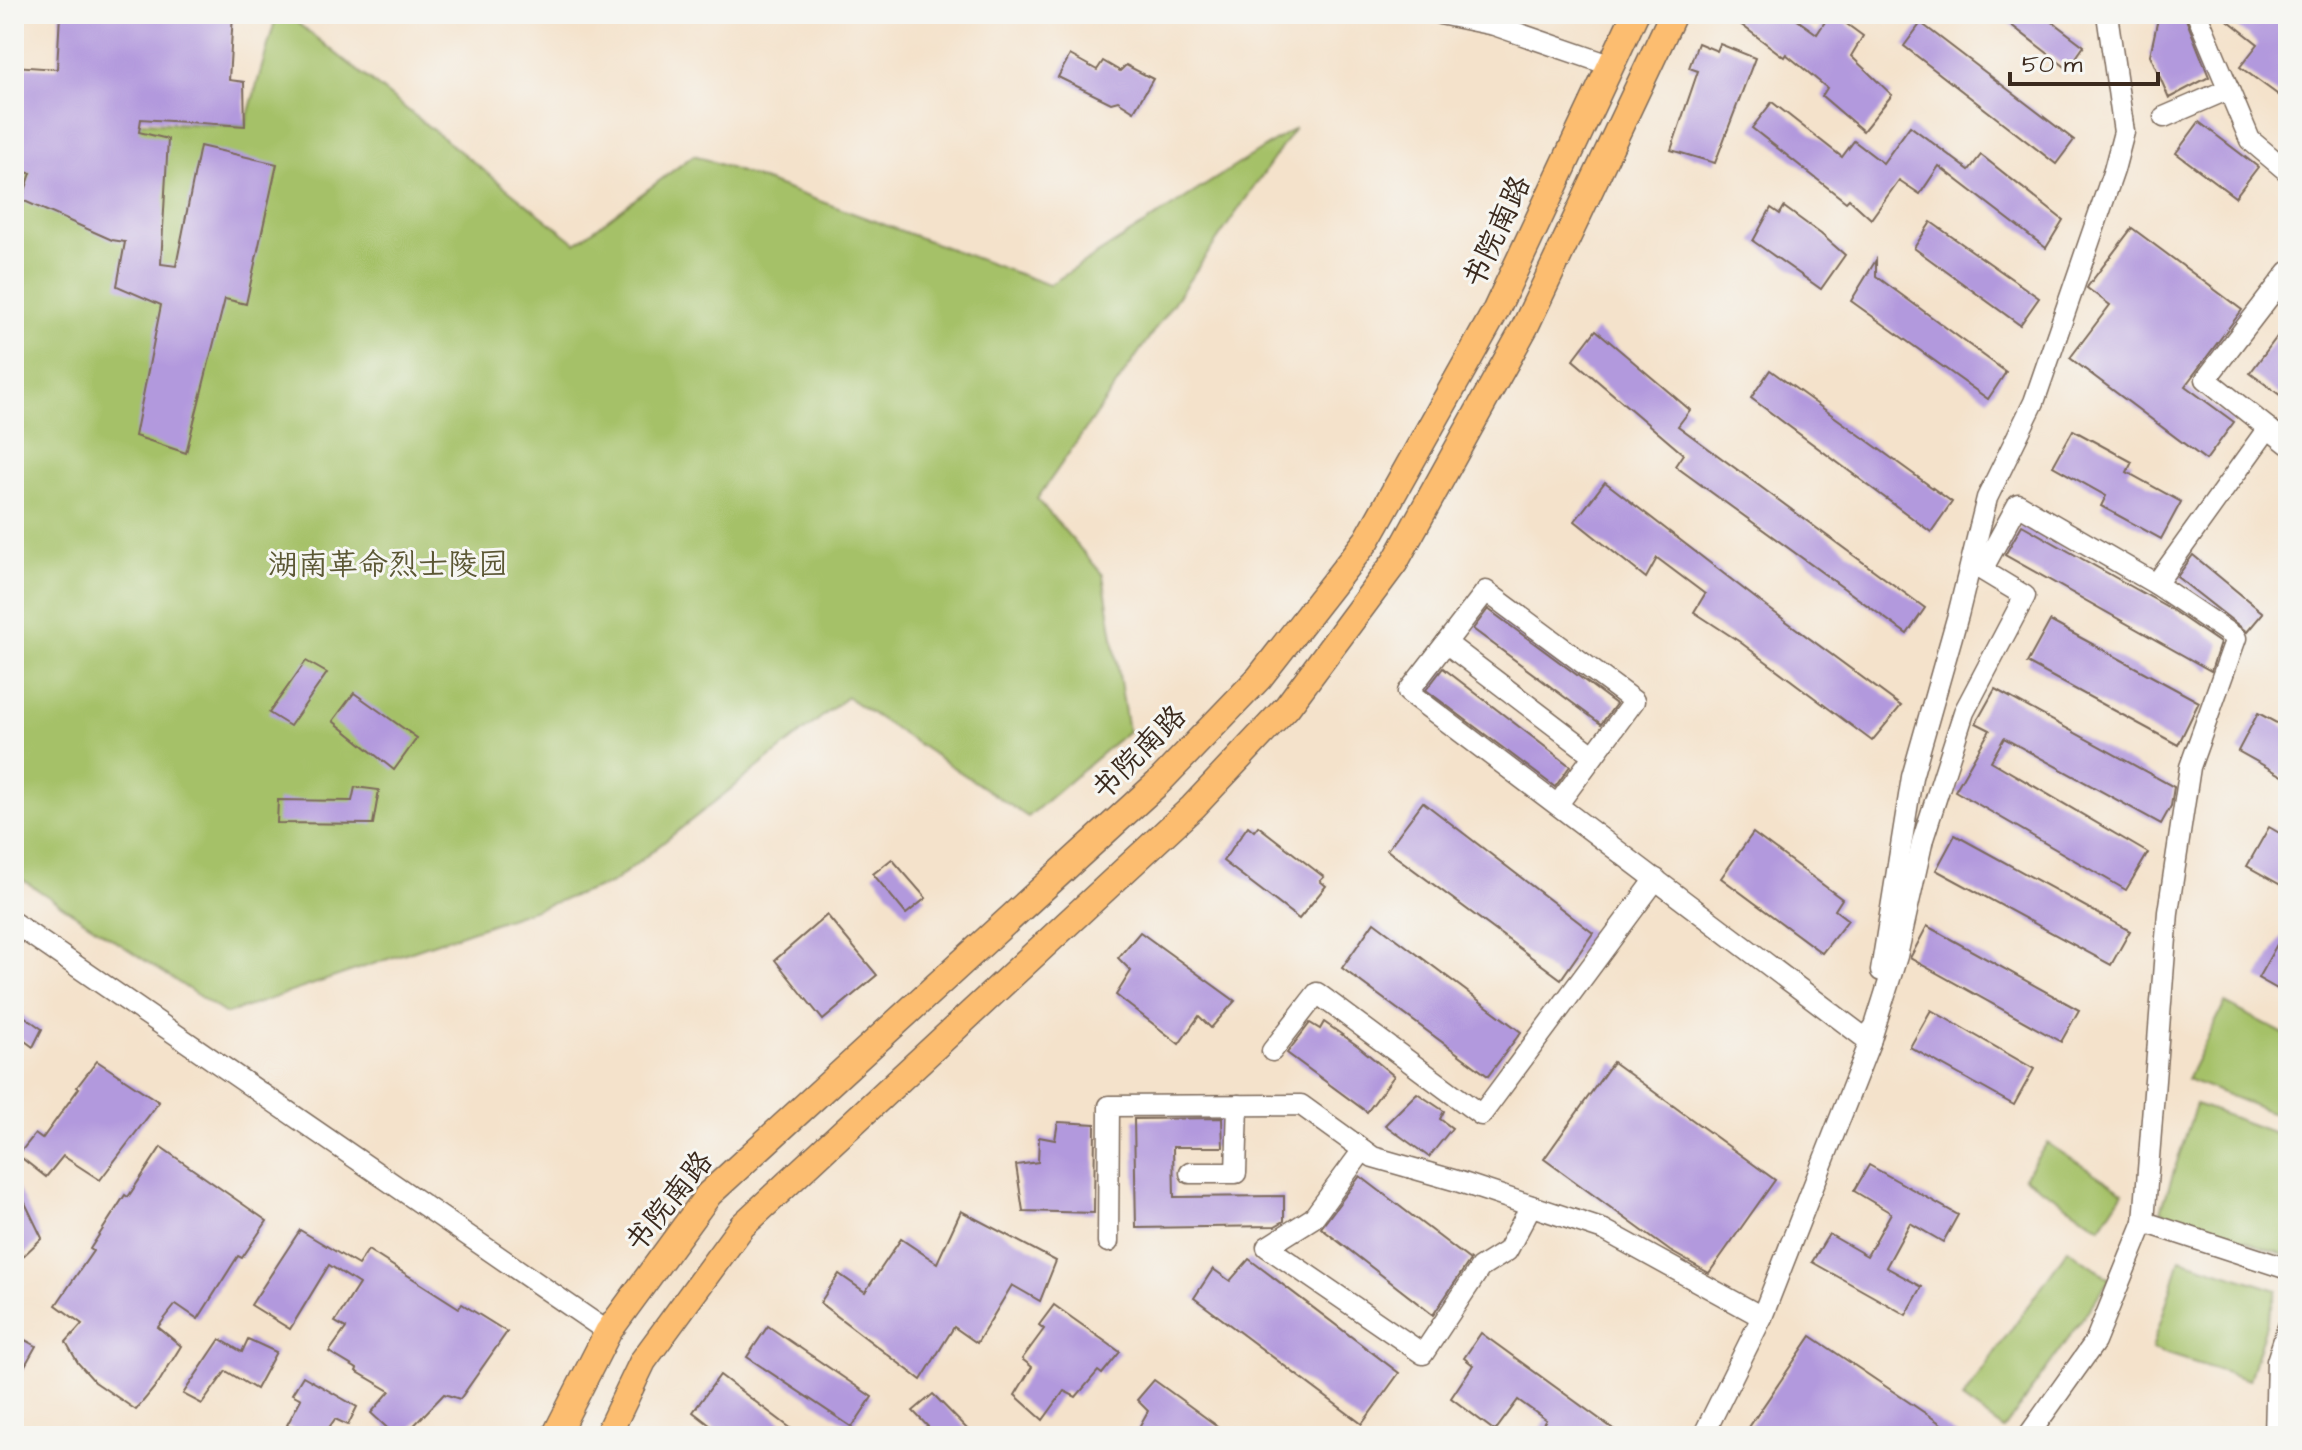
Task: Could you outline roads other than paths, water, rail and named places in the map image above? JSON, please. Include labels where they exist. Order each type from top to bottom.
[{"type":"main road","name":"书院南路","points":[[555,1436],[608,1332],[709,1194],[1158,783],[1259,678],[1367,540],[1495,312],[1635,14]]},
{"type":"main road","points":[[607,1436],[643,1361],[742,1226],[1193,807],[1296,695],[1395,562],[1518,341],[1673,14]]},
{"type":"street","points":[[1440,14],[1494,25],[1610,65]]},
{"type":"street","points":[[1870,1042],[1912,777],[1987,498],[2034,402],[2114,170],[2124,132],[2107,14]]},
{"type":"street","points":[[2197,14],[2250,140],[2288,172]]},
{"type":"street","points":[[2164,117],[2229,89]]},
{"type":"street","points":[[2288,272],[2206,379],[2288,444]]},
{"type":"street","points":[[2156,584],[2268,428]]},
{"type":"street","points":[[1703,1436],[1762,1317],[1870,1042],[1897,956],[1923,839],[1964,712],[2025,596],[1982,570],[2018,504],[2156,584],[2236,638],[2190,767],[2168,912],[2144,1222],[2095,1342],[2028,1436]]},
{"type":"street","points":[[1558,804],[1634,701],[1486,591],[1408,692],[1870,1042]]},
{"type":"street","points":[[1446,643],[1593,755]]},
{"type":"street","points":[[1272,1051],[1317,993],[1481,1115],[1656,879]]},
{"type":"street","points":[[14,923],[608,1332]]},
{"type":"street","points":[[1190,1173],[1236,1173],[1238,1105]]},
{"type":"street","points":[[1108,1242],[1109,1106],[1301,1105],[1373,1157],[1457,1181],[1604,1230],[1762,1317]]},
{"type":"street","points":[[1363,1150],[1313,1218],[1267,1247],[1423,1354],[1480,1268],[1507,1251],[1531,1206]]},
{"type":"street","points":[[2144,1222],[2288,1269]]},
{"type":"street","points":[[2275,1436],[2277,1361],[2288,1327]]},
{"type":"park label","name":"湖南革命烈士陵园","points":[[388,565]]}]
